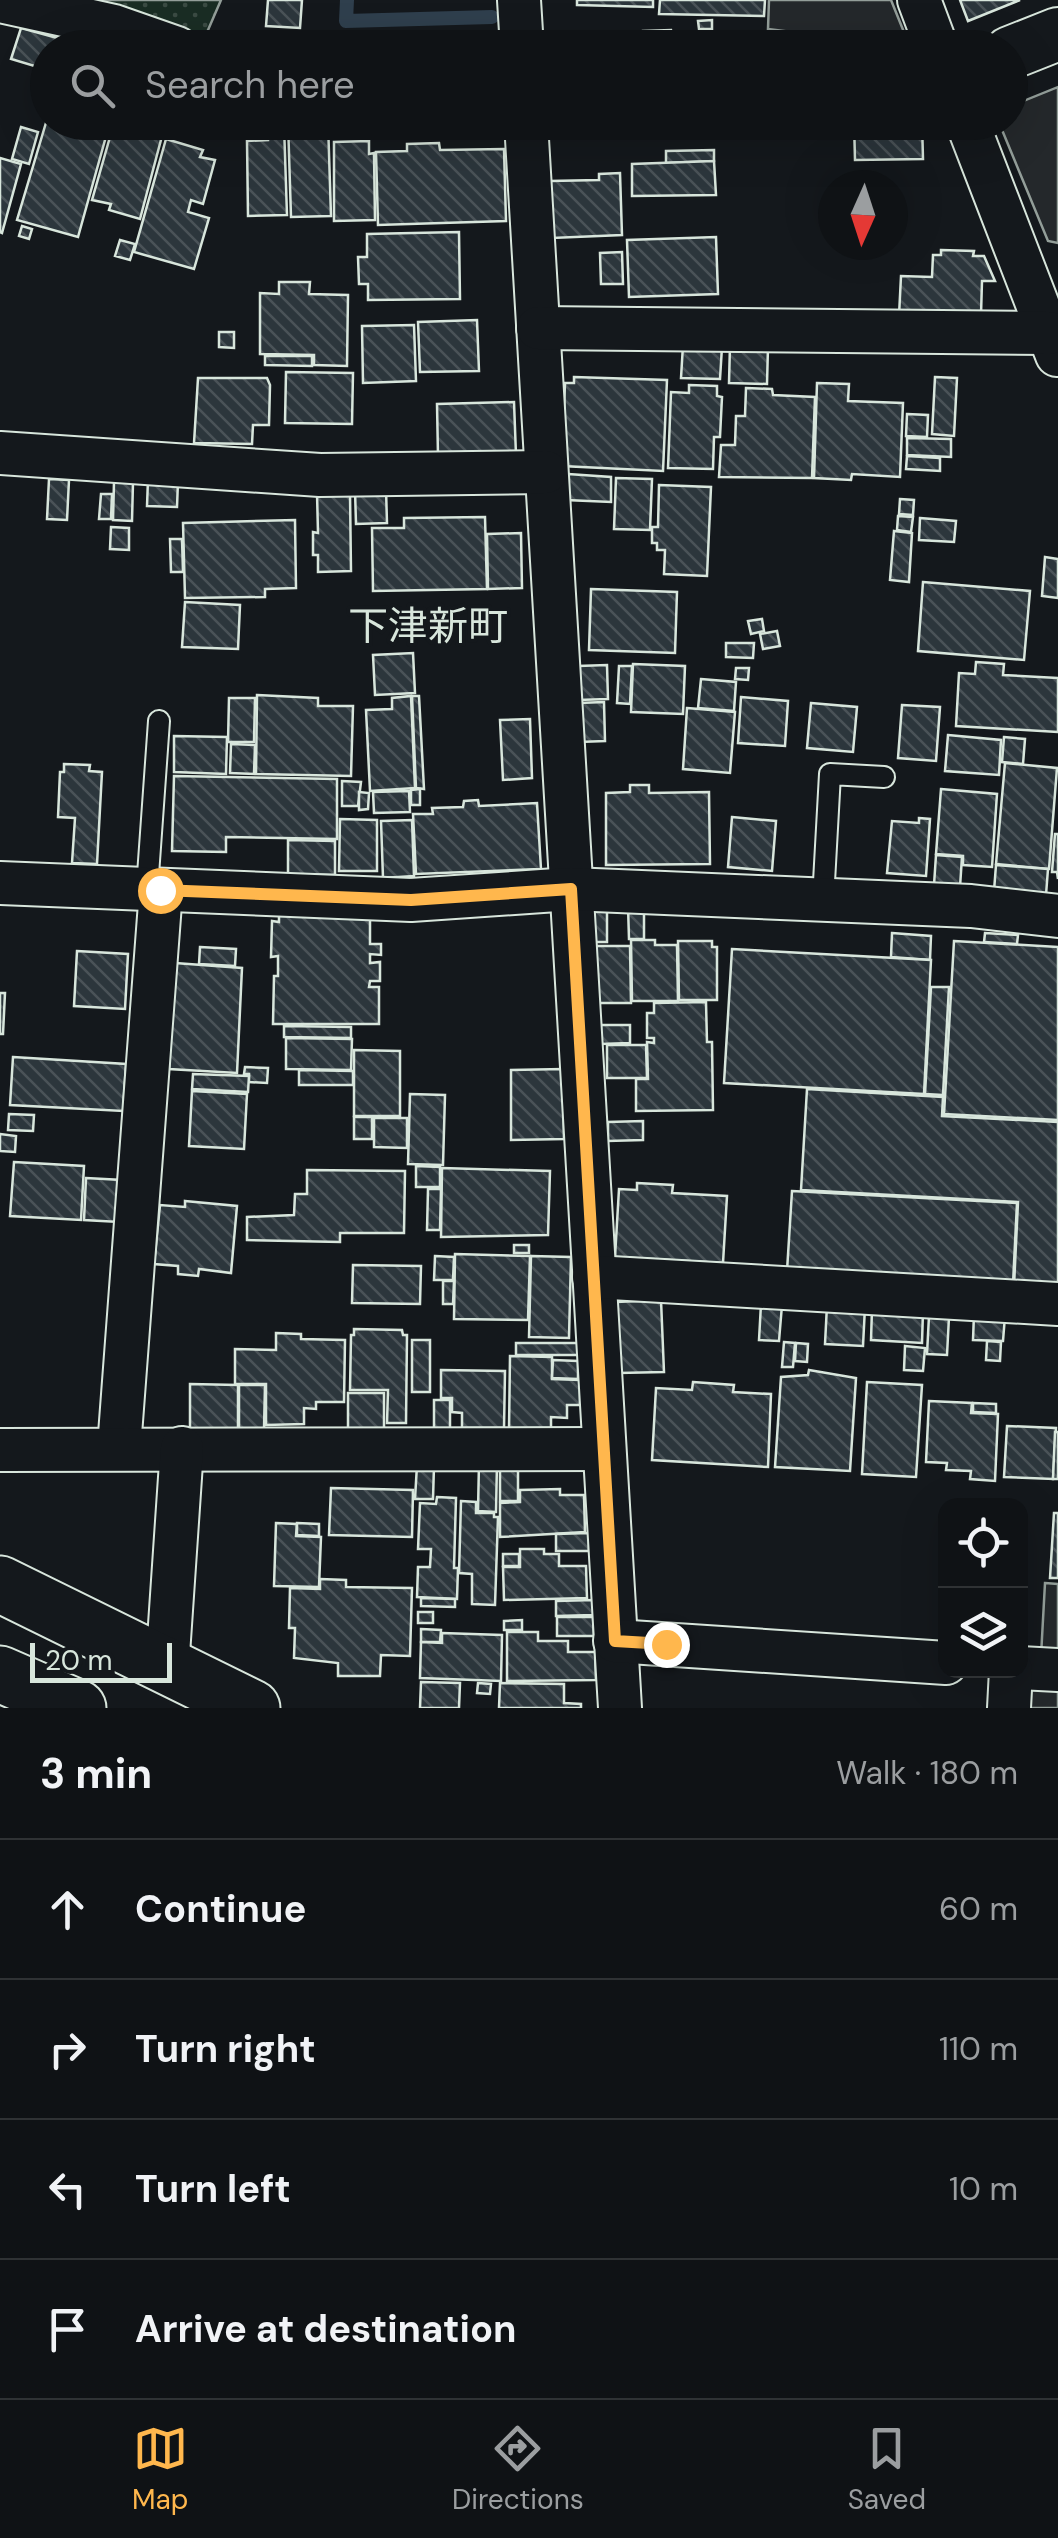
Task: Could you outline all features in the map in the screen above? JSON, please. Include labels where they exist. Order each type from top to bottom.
[{"type":"main road","points":[[0,1584],[252,1708]]},
{"type":"main road","points":[[0,1674],[78,1708]]},
{"type":"street","points":[[519,0],[521,30]]},
{"type":"street","points":[[919,0],[931,30]]},
{"type":"street","points":[[0,1],[125,30]]},
{"type":"street","points":[[1028,46],[1058,34]]},
{"type":"street","points":[[527,140],[620,1708]]},
{"type":"street","points":[[538,328],[1053,345],[1042,269],[976,140]]},
{"type":"street","points":[[0,453],[320,474],[546,472]]},
{"type":"street","points":[[0,883],[411,900],[571,889],[972,906],[1058,916]]},
{"type":"street","points":[[119,1448],[154,889]]},
{"type":"street","points":[[594,1277],[1058,1304]]},
{"type":"street","points":[[168,1669],[182,1448]]},
{"type":"street","points":[[0,1450],[604,1448]]},
{"type":"street","points":[[615,1641],[938,1662]]},
{"type":"street","points":[[1028,1668],[1058,1670]]},
{"type":"street","points":[[1009,1708],[1011,1678]]},
{"type":"lane","points":[[154,889],[159,722]]},
{"type":"lane","points":[[823,900],[830,774],[884,777]]},
{"type":"green space","points":[[72,0],[221,0],[208,30],[182,30]]},
{"type":"shaded area","points":[[769,0],[891,0],[903,30],[776,30],[768,29]]},
{"type":"shaded area","points":[[1058,87],[1058,243],[1048,241],[1006,140],[1028,140],[1028,99]]},
{"type":"shaded area","points":[[1045,1583],[1058,1584],[1058,1657],[1041,1656]]},
{"type":"shaded area","points":[[1022,1678],[1058,1679],[1058,1708],[1020,1708]]},
{"type":"building","points":[[268,0],[302,0],[300,28],[266,26]]},
{"type":"building","points":[[577,0],[653,0],[653,7],[577,5]]},
{"type":"building","points":[[660,0],[765,0],[764,16],[659,14]]},
{"type":"building","points":[[960,0],[1020,0],[968,21]]},
{"type":"building","points":[[712,20],[712,29],[699,29],[698,21]]},
{"type":"building","points":[[21,28],[30,30],[30,65],[11,59]]},
{"type":"building","points":[[21,127],[30,130],[30,140],[36,140],[29,164],[12,159]]},
{"type":"building","points":[[41,140],[105,140],[78,237],[17,220]]},
{"type":"building","points":[[109,140],[161,140],[140,219],[109,210],[111,204],[92,200]]},
{"type":"building","points":[[166,140],[203,150],[200,157],[215,160],[203,204],[191,200],[188,212],[209,218],[194,269],[134,252]]},
{"type":"building","points":[[284,140],[287,215],[248,216],[247,141]]},
{"type":"building","points":[[289,140],[329,140],[331,216],[291,217]]},
{"type":"building","points":[[854,140],[922,140],[923,159],[855,160]]},
{"type":"building","points":[[369,141],[369,154],[374,153],[375,220],[334,221],[334,142]]},
{"type":"building","points":[[439,143],[440,150],[504,149],[506,221],[378,225],[376,152],[407,151],[407,144]]},
{"type":"building","points":[[714,150],[714,161],[666,163],[666,151]]},
{"type":"building","points":[[0,158],[21,164],[2,233],[0,232]]},
{"type":"building","points":[[714,161],[716,195],[632,196],[632,164]]},
{"type":"building","points":[[620,173],[622,235],[552,238],[550,181],[599,180],[599,174]]},
{"type":"building","points":[[22,226],[32,229],[29,239],[19,236]]},
{"type":"building","points":[[459,232],[460,299],[368,300],[368,284],[359,284],[358,257],[367,257],[367,234]]},
{"type":"building","points":[[716,237],[718,294],[629,297],[627,240]]},
{"type":"building","points":[[120,240],[135,244],[130,260],[115,256]]},
{"type":"building","points":[[941,250],[974,251],[973,256],[984,256],[995,281],[982,281],[981,315],[899,316],[901,276],[932,277],[933,255],[941,255]]},
{"type":"building","points":[[622,252],[623,284],[601,284],[600,253]]},
{"type":"building","points":[[279,282],[310,282],[309,294],[348,295],[347,366],[314,365],[314,355],[260,354],[260,293],[279,294]]},
{"type":"building","points":[[477,320],[479,371],[420,372],[418,322]]},
{"type":"building","points":[[414,325],[416,381],[363,383],[362,326]]},
{"type":"building","points":[[219,332],[234,332],[234,348],[219,347]]},
{"type":"building","points":[[683,345],[722,347],[720,379],[681,378]]},
{"type":"building","points":[[730,345],[768,347],[767,384],[729,383]]},
{"type":"building","points":[[265,356],[312,356],[312,366],[265,365]]},
{"type":"building","points":[[286,372],[353,373],[352,424],[285,423]]},
{"type":"building","points":[[574,377],[667,380],[663,471],[562,466],[565,383],[574,383]]},
{"type":"building","points":[[935,377],[957,378],[954,436],[932,434]]},
{"type":"building","points":[[198,378],[267,378],[269,425],[253,425],[252,444],[194,443]]},
{"type":"building","points":[[817,383],[849,384],[848,401],[903,403],[900,477],[852,474],[851,480],[814,478]]},
{"type":"building","points":[[689,385],[717,386],[717,396],[722,397],[713,469],[668,468],[671,392],[689,393]]},
{"type":"building","points":[[746,388],[772,389],[773,395],[815,397],[812,478],[719,477],[721,445],[735,445],[736,416],[745,416]]},
{"type":"building","points":[[514,402],[516,455],[438,456],[437,404]]},
{"type":"building","points":[[907,414],[928,415],[927,437],[906,436]]},
{"type":"building","points":[[907,438],[951,439],[951,457],[907,455]]},
{"type":"building","points":[[907,456],[940,458],[940,471],[906,469]]},
{"type":"building","points":[[568,474],[611,477],[611,502],[566,500]]},
{"type":"building","points":[[616,478],[652,479],[650,530],[614,529]]},
{"type":"building","points":[[49,479],[69,480],[67,520],[47,519]]},
{"type":"building","points":[[148,479],[178,481],[177,507],[147,506]]},
{"type":"building","points":[[114,482],[133,482],[132,521],[113,520]]},
{"type":"building","points":[[659,485],[711,487],[707,576],[664,574],[665,550],[657,550],[657,543],[652,543],[652,527],[658,527]]},
{"type":"building","points":[[386,489],[387,523],[356,524],[355,490]]},
{"type":"building","points":[[317,493],[350,493],[351,571],[318,572],[318,555],[313,555],[313,532],[318,533]]},
{"type":"building","points":[[101,494],[112,494],[111,519],[99,519]]},
{"type":"building","points":[[900,499],[914,500],[913,515],[899,514]]},
{"type":"building","points":[[898,516],[913,517],[911,532],[897,530]]},
{"type":"building","points":[[485,517],[487,589],[373,591],[372,528],[404,528],[404,518]]},
{"type":"building","points":[[920,518],[956,521],[954,542],[919,540]]},
{"type":"building","points":[[295,520],[296,588],[265,589],[265,597],[185,598],[183,523]]},
{"type":"building","points":[[111,527],[129,528],[129,550],[110,549]]},
{"type":"building","points":[[894,531],[912,533],[909,582],[890,580]]},
{"type":"building","points":[[521,533],[522,588],[488,589],[487,534]]},
{"type":"building","points":[[170,539],[182,539],[183,572],[171,572]]},
{"type":"building","points":[[1045,557],[1058,559],[1058,598],[1042,596]]},
{"type":"building","points":[[923,582],[1030,591],[1024,660],[918,651]]},
{"type":"building","points":[[591,589],[677,592],[675,653],[589,650]]},
{"type":"building","points":[[185,602],[240,605],[238,649],[182,647]]},
{"type":"building","points":[[762,619],[764,631],[751,634],[748,621]]},
{"type":"building","points":[[777,631],[780,646],[763,649],[760,634]]},
{"type":"building","points":[[726,643],[754,643],[753,658],[726,657]]},
{"type":"building","points":[[413,653],[415,693],[375,695],[373,655]]},
{"type":"building","points":[[976,662],[1004,664],[1003,675],[1058,678],[1058,732],[956,726],[959,673],[975,674]]},
{"type":"building","points":[[633,664],[685,666],[683,714],[631,712]]},
{"type":"building","points":[[607,665],[608,699],[578,700],[578,666]]},
{"type":"building","points":[[619,666],[632,666],[630,704],[617,703]]},
{"type":"building","points":[[736,668],[749,668],[748,680],[735,679]]},
{"type":"building","points":[[701,679],[736,682],[734,711],[698,708]]},
{"type":"building","points":[[257,695],[318,698],[318,706],[353,706],[351,776],[256,774]]},
{"type":"building","points":[[411,696],[415,788],[370,791],[366,710],[392,709],[392,698]]},
{"type":"building","points":[[412,696],[419,696],[424,789],[416,788]]},
{"type":"building","points":[[741,697],[788,701],[785,746],[738,743]]},
{"type":"building","points":[[229,698],[255,698],[254,742],[228,742]]},
{"type":"building","points":[[604,702],[605,741],[579,742],[578,703]]},
{"type":"building","points":[[811,703],[857,707],[853,752],[807,748]]},
{"type":"building","points":[[902,705],[940,707],[936,761],[898,758]]},
{"type":"building","points":[[687,708],[735,712],[730,773],[683,769]]},
{"type":"building","points":[[530,719],[532,778],[503,780],[500,720]]},
{"type":"building","points":[[948,735],[1001,740],[999,775],[945,771]]},
{"type":"building","points":[[174,736],[227,737],[226,774],[174,772]]},
{"type":"building","points":[[1004,737],[1025,739],[1023,764],[1002,762]]},
{"type":"building","points":[[231,744],[255,745],[254,774],[230,773]]},
{"type":"building","points":[[1005,763],[1057,768],[1049,869],[996,864]]},
{"type":"building","points":[[64,764],[90,765],[89,771],[102,772],[97,864],[72,863],[75,818],[58,817],[60,772],[64,772]]},
{"type":"building","points":[[174,776],[337,779],[337,839],[226,837],[226,852],[172,851]]},
{"type":"building","points":[[342,781],[361,782],[358,806],[342,806]]},
{"type":"building","points":[[630,785],[649,785],[649,793],[709,792],[710,864],[606,865],[606,793],[630,792]]},
{"type":"building","points":[[420,789],[420,805],[411,805],[411,790]]},
{"type":"building","points":[[941,789],[997,794],[992,867],[963,865],[963,856],[936,854]]},
{"type":"building","points":[[409,791],[410,812],[374,813],[373,792]]},
{"type":"building","points":[[359,792],[369,793],[368,809],[359,810]]},
{"type":"building","points":[[478,800],[479,806],[537,803],[541,869],[416,874],[413,814],[433,814],[432,808],[463,807],[464,801]]},
{"type":"building","points":[[732,817],[776,821],[772,871],[728,867]]},
{"type":"building","points":[[919,818],[930,819],[926,876],[887,873],[892,821],[919,823]]},
{"type":"building","points":[[340,819],[377,820],[377,871],[339,871]]},
{"type":"building","points":[[412,820],[414,876],[383,878],[381,821]]},
{"type":"building","points":[[1055,834],[1058,879],[1057,872],[1052,872]]},
{"type":"building","points":[[288,840],[335,841],[335,875],[288,874]]},
{"type":"building","points":[[936,855],[962,857],[960,887],[934,885]]},
{"type":"building","points":[[996,865],[1048,869],[1046,895],[994,891]]},
{"type":"building","points":[[628,906],[644,906],[644,939],[629,939]]},
{"type":"building","points":[[607,907],[607,942],[592,942],[592,908]]},
{"type":"building","points":[[279,913],[370,914],[370,944],[381,944],[381,955],[370,954],[370,963],[380,962],[380,981],[370,981],[369,987],[379,987],[379,1024],[273,1024],[278,956],[271,957],[272,921],[279,922]]},
{"type":"building","points":[[892,933],[931,936],[930,960],[891,957]]},
{"type":"building","points":[[985,933],[1018,935],[1017,944],[984,942]]},
{"type":"building","points":[[631,940],[677,945],[678,1001],[632,1001]]},
{"type":"building","points":[[678,941],[712,941],[712,947],[717,947],[717,1000],[679,1000]]},
{"type":"building","points":[[954,941],[1058,947],[1058,1120],[944,1114]]},
{"type":"building","points":[[593,946],[630,946],[631,1003],[593,1003]]},
{"type":"building","points":[[200,947],[236,949],[235,966],[199,964]]},
{"type":"building","points":[[732,949],[931,960],[924,1094],[724,1083]]},
{"type":"building","points":[[77,951],[128,954],[125,1009],[74,1006]]},
{"type":"building","points":[[175,963],[242,968],[237,1073],[169,1069]]},
{"type":"building","points":[[931,987],[949,987],[943,1095],[925,1094]]},
{"type":"building","points":[[0,993],[5,993],[3,1034],[0,1034]]},
{"type":"building","points":[[706,1002],[707,1042],[712,1042],[713,1110],[636,1111],[636,1079],[648,1079],[647,1042],[654,1043],[654,1038],[647,1038],[647,1013],[654,1013],[654,1003]]},
{"type":"building","points":[[599,1025],[630,1025],[630,1043],[600,1044]]},
{"type":"building","points":[[284,1026],[351,1027],[351,1038],[284,1037]]},
{"type":"building","points":[[286,1038],[352,1039],[351,1070],[286,1069]]},
{"type":"building","points":[[607,1045],[646,1045],[647,1078],[607,1078]]},
{"type":"building","points":[[354,1050],[400,1051],[400,1116],[354,1116]]},
{"type":"building","points":[[13,1057],[126,1064],[123,1111],[10,1105]]},
{"type":"building","points":[[245,1067],[268,1068],[267,1083],[249,1082]]},
{"type":"building","points":[[563,1069],[564,1139],[511,1140],[511,1070]]},
{"type":"building","points":[[299,1070],[353,1071],[353,1085],[299,1085]]},
{"type":"building","points":[[193,1074],[249,1076],[248,1092],[192,1089]]},
{"type":"building","points":[[807,1089],[943,1097],[942,1116],[1058,1122],[1058,1289],[1014,1286],[1018,1202],[801,1190]]},
{"type":"building","points":[[192,1091],[247,1094],[244,1149],[189,1146]]},
{"type":"building","points":[[410,1094],[445,1095],[443,1165],[408,1164]]},
{"type":"building","points":[[9,1114],[34,1115],[33,1131],[8,1130]]},
{"type":"building","points":[[354,1117],[372,1117],[372,1139],[354,1139]]},
{"type":"building","points":[[374,1118],[407,1118],[407,1148],[374,1147]]},
{"type":"building","points":[[643,1121],[643,1140],[608,1141],[608,1122]]},
{"type":"building","points":[[0,1134],[16,1136],[15,1152],[0,1151]]},
{"type":"building","points":[[14,1162],[84,1166],[81,1220],[10,1216]]},
{"type":"building","points":[[416,1166],[440,1167],[440,1187],[416,1187]]},
{"type":"building","points":[[442,1168],[550,1171],[548,1235],[441,1237]]},
{"type":"building","points":[[307,1170],[405,1171],[404,1233],[340,1233],[340,1242],[247,1240],[247,1217],[294,1215],[295,1194],[307,1194]]},
{"type":"building","points":[[86,1178],[122,1180],[119,1222],[84,1220]]},
{"type":"building","points":[[637,1183],[673,1185],[672,1193],[727,1196],[723,1263],[615,1257],[619,1189],[637,1190]]},
{"type":"building","points":[[428,1189],[441,1189],[440,1230],[427,1230]]},
{"type":"building","points":[[792,1191],[1017,1203],[1013,1284],[787,1271]]},
{"type":"building","points":[[185,1201],[237,1206],[231,1273],[199,1269],[198,1276],[178,1274],[178,1266],[154,1264],[160,1205],[185,1207]]},
{"type":"building","points":[[514,1245],[529,1245],[529,1253],[514,1253]]},
{"type":"building","points":[[455,1254],[530,1256],[528,1320],[454,1319]]},
{"type":"building","points":[[435,1256],[454,1257],[453,1280],[434,1280]]},
{"type":"building","points":[[531,1256],[571,1257],[569,1338],[529,1337]]},
{"type":"building","points":[[353,1265],[421,1266],[420,1304],[352,1303]]},
{"type":"building","points":[[443,1281],[454,1281],[453,1304],[443,1304]]},
{"type":"building","points":[[661,1300],[664,1372],[619,1373],[616,1302]]},
{"type":"building","points":[[761,1304],[782,1305],[779,1341],[759,1340]]},
{"type":"building","points":[[827,1305],[865,1307],[863,1346],[825,1344]]},
{"type":"building","points":[[872,1309],[923,1311],[922,1343],[871,1340]]},
{"type":"building","points":[[974,1314],[1005,1316],[1003,1341],[973,1340]]},
{"type":"building","points":[[929,1316],[949,1317],[947,1355],[927,1354]]},
{"type":"building","points":[[354,1329],[402,1330],[407,1335],[406,1423],[387,1423],[388,1390],[350,1390]]},
{"type":"building","points":[[276,1333],[301,1334],[301,1339],[345,1340],[344,1402],[316,1402],[316,1409],[304,1408],[304,1424],[266,1425],[266,1384],[235,1384],[235,1349],[276,1350]]},
{"type":"building","points":[[412,1340],[430,1340],[430,1392],[412,1392]]},
{"type":"building","points":[[987,1341],[1001,1342],[1000,1361],[986,1360]]},
{"type":"building","points":[[784,1342],[795,1343],[793,1367],[782,1367]]},
{"type":"building","points":[[516,1343],[578,1343],[578,1355],[516,1355]]},
{"type":"building","points":[[796,1343],[808,1344],[807,1362],[795,1361]]},
{"type":"building","points":[[905,1346],[925,1348],[923,1371],[904,1370]]},
{"type":"building","points":[[510,1356],[552,1357],[552,1379],[580,1380],[580,1405],[567,1405],[567,1418],[551,1417],[551,1432],[509,1431]]},
{"type":"building","points":[[553,1360],[578,1361],[578,1379],[552,1378]]},
{"type":"building","points":[[441,1370],[505,1371],[504,1428],[462,1428],[462,1413],[452,1412],[452,1398],[441,1398]]},
{"type":"building","points":[[809,1370],[856,1378],[850,1471],[775,1467],[781,1377],[808,1375]]},
{"type":"building","points":[[693,1382],[734,1385],[733,1392],[771,1394],[768,1467],[652,1460],[656,1388],[692,1390]]},
{"type":"building","points":[[867,1382],[922,1385],[916,1477],[862,1474]]},
{"type":"building","points":[[190,1384],[238,1385],[238,1429],[190,1429]]},
{"type":"building","points":[[239,1385],[265,1385],[264,1429],[239,1429]]},
{"type":"building","points":[[348,1393],[384,1393],[384,1431],[348,1431]]},
{"type":"building","points":[[434,1400],[450,1400],[450,1433],[434,1433]]},
{"type":"building","points":[[929,1401],[972,1403],[971,1413],[998,1414],[995,1481],[970,1479],[971,1471],[946,1470],[947,1463],[926,1462]]},
{"type":"building","points":[[973,1403],[996,1404],[996,1413],[973,1412]]},
{"type":"building","points":[[1007,1426],[1056,1428],[1053,1479],[1004,1477]]},
{"type":"building","points":[[1058,1432],[1058,1479],[1053,1479]]},
{"type":"building","points":[[479,1463],[497,1463],[496,1512],[478,1511]]},
{"type":"building","points":[[500,1463],[518,1464],[518,1501],[500,1501]]},
{"type":"building","points":[[417,1465],[434,1466],[433,1499],[415,1499]]},
{"type":"building","points":[[331,1488],[413,1490],[412,1537],[329,1535]]},
{"type":"building","points":[[560,1489],[560,1495],[584,1495],[585,1532],[500,1537],[500,1503],[520,1502],[520,1490]]},
{"type":"building","points":[[437,1497],[456,1498],[457,1599],[417,1597],[418,1567],[430,1567],[431,1549],[418,1549],[420,1503],[436,1504]]},
{"type":"building","points":[[461,1501],[476,1502],[476,1513],[494,1513],[498,1517],[495,1605],[472,1604],[472,1574],[459,1573]]},
{"type":"building","points":[[1054,1513],[1058,1513],[1058,1578],[1050,1578]]},
{"type":"building","points":[[276,1523],[297,1524],[296,1536],[321,1537],[319,1587],[274,1586]]},
{"type":"building","points":[[297,1523],[319,1524],[319,1536],[297,1535]]},
{"type":"building","points":[[589,1533],[589,1551],[556,1551],[556,1534]]},
{"type":"building","points":[[520,1549],[544,1549],[544,1554],[559,1554],[559,1566],[586,1566],[587,1598],[504,1600],[503,1567],[520,1567]]},
{"type":"building","points":[[503,1554],[519,1554],[519,1566],[503,1566]]},
{"type":"building","points":[[320,1579],[346,1580],[346,1587],[412,1588],[410,1656],[381,1655],[380,1676],[338,1676],[338,1663],[294,1658],[295,1628],[289,1628],[290,1588],[320,1589]]},
{"type":"building","points":[[421,1598],[455,1599],[455,1607],[421,1606]]},
{"type":"building","points":[[594,1600],[594,1615],[556,1616],[556,1601]]},
{"type":"building","points":[[418,1612],[433,1612],[433,1623],[418,1623]]},
{"type":"building","points":[[557,1617],[593,1617],[594,1636],[557,1636]]},
{"type":"building","points":[[522,1620],[522,1630],[504,1630],[504,1621]]},
{"type":"building","points":[[421,1629],[441,1630],[440,1642],[421,1642]]},
{"type":"building","points":[[507,1632],[538,1632],[538,1641],[568,1641],[568,1652],[595,1652],[596,1680],[507,1681]]},
{"type":"building","points":[[442,1633],[502,1635],[501,1681],[420,1678],[421,1642],[442,1643]]},
{"type":"building","points":[[421,1682],[460,1683],[459,1708],[420,1708]]},
{"type":"building","points":[[478,1683],[491,1684],[490,1694],[477,1693]]},
{"type":"building","points":[[500,1683],[564,1684],[564,1703],[581,1704],[581,1708],[499,1708]]},
{"type":"waterway","points":[[347,0],[346,21],[492,17]]},
{"type":"district","name":"下津新町","points":[[428,626]]},
{"type":"route","points":[[160,890],[411,900],[571,889],[615,1641],[666,1644]]}]
